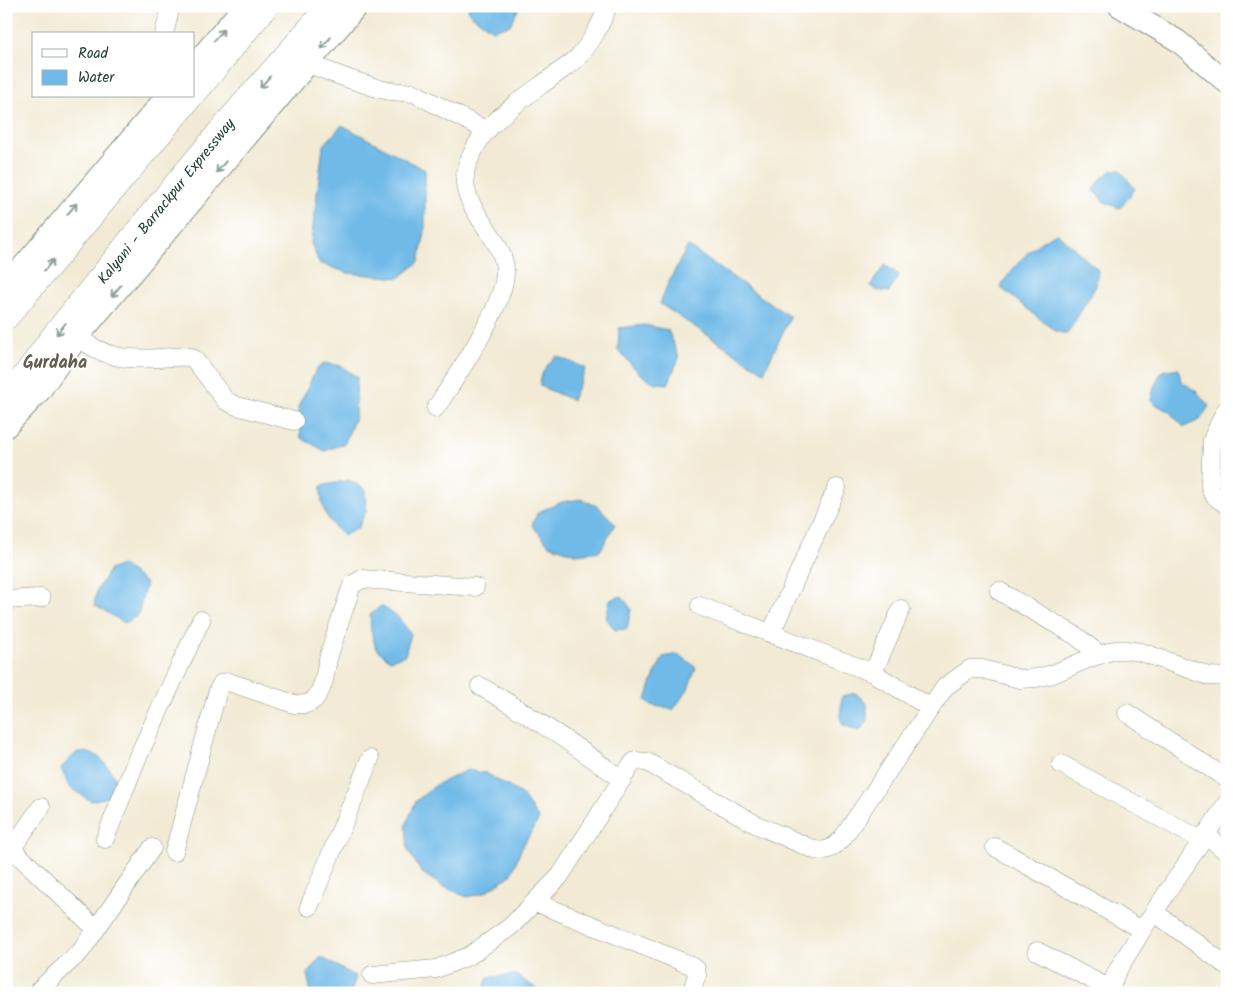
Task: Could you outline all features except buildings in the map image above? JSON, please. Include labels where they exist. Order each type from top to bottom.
[{"type":"highway","points":[[195,90],[264,6]]},
{"type":"highway","name":"Kalyani - Barrackpur Expressway","points":[[6,401],[170,194],[332,6]]},
{"type":"highway","points":[[6,316],[187,98]]},
{"type":"street","points":[[164,32],[171,6]]},
{"type":"street","points":[[195,63],[244,6]]},
{"type":"street","points":[[6,427],[40,391],[78,337],[358,6]]},
{"type":"street","points":[[436,408],[475,346],[502,292],[505,273],[504,258],[476,212],[465,187],[464,174],[473,151],[487,131],[506,113],[577,58],[596,34],[608,6]]},
{"type":"street","points":[[1120,6],[1178,41],[1227,83]]},
{"type":"street","points":[[309,64],[390,92],[414,93],[487,131]]},
{"type":"street","points":[[6,286],[165,98]]},
{"type":"street","points":[[78,337],[98,351],[122,357],[138,359],[190,357],[194,359],[226,401],[237,406],[294,421]]},
{"type":"street","points":[[1225,410],[1212,440],[1210,488],[1215,497],[1227,505]]},
{"type":"street","points":[[771,633],[837,488]]},
{"type":"street","points":[[174,852],[218,690],[222,683],[228,682],[294,704],[310,704],[322,687],[328,661],[352,586],[356,581],[362,579],[475,587]]},
{"type":"street","points":[[998,591],[1076,636],[1100,655]]},
{"type":"street","points":[[6,600],[41,598]]},
{"type":"street","points":[[700,606],[873,673],[930,708]]},
{"type":"street","points":[[873,673],[901,609]]},
{"type":"street","points":[[105,839],[136,761],[201,620]]},
{"type":"street","points":[[372,975],[436,968],[469,956],[510,927],[560,876],[635,761],[647,762],[757,825],[815,850],[822,851],[832,849],[842,839],[945,687],[970,669],[982,669],[1020,679],[1036,678],[1053,674],[1115,650],[1141,652],[1209,676],[1227,677]]},
{"type":"street","points":[[480,686],[574,745],[622,780]]},
{"type":"street","points":[[1127,713],[1227,779]]},
{"type":"street","points":[[310,907],[370,759]]},
{"type":"street","points":[[1061,764],[1203,837],[1227,852]]},
{"type":"street","points":[[1037,951],[1109,991],[1116,972],[1142,930],[1227,802]]},
{"type":"street","points":[[41,807],[9,853],[96,929]]},
{"type":"street","points":[[995,847],[1142,930]]},
{"type":"street","points":[[38,993],[81,951],[152,848]]},
{"type":"street","points":[[535,902],[690,965],[696,970],[697,975],[691,993]]},
{"type":"street","points":[[1154,912],[1227,966]]},
{"type":"water","points":[[468,6],[520,6],[510,25],[492,30],[469,13]]},
{"type":"water","points":[[342,125],[425,170],[425,232],[419,262],[399,278],[348,273],[319,263],[311,243],[323,146]]},
{"type":"water","points":[[1112,170],[1120,170],[1135,189],[1120,208],[1104,202],[1094,190],[1101,179]]},
{"type":"water","points":[[1057,233],[1098,270],[1096,286],[1067,334],[1055,331],[1000,287],[1011,271],[1032,249]]},
{"type":"water","points":[[688,246],[790,317],[764,372],[660,304],[668,283]]},
{"type":"water","points":[[885,265],[899,275],[889,292],[876,290],[870,286]]},
{"type":"water","points":[[644,325],[668,330],[679,358],[668,384],[655,383],[639,373],[618,350],[619,328]]},
{"type":"water","points":[[556,356],[586,368],[572,400],[540,386],[543,373]]},
{"type":"water","points":[[324,363],[341,366],[357,377],[355,417],[345,443],[325,451],[301,438],[298,407],[316,370]]},
{"type":"water","points":[[1178,368],[1181,381],[1197,392],[1209,406],[1200,420],[1184,427],[1168,411],[1151,400],[1154,387],[1162,371]]},
{"type":"water","points":[[349,480],[365,489],[366,511],[358,528],[343,536],[332,524],[323,508],[321,486]]},
{"type":"water","points":[[581,499],[599,507],[615,524],[600,551],[576,554],[549,545],[532,525],[538,512],[562,502]]},
{"type":"water","points":[[121,565],[146,583],[138,615],[125,623],[94,605],[97,590],[109,570]]},
{"type":"water","points":[[622,596],[631,609],[627,629],[615,630],[606,618],[610,600]]},
{"type":"water","points":[[381,606],[398,617],[411,634],[405,655],[390,660],[376,649],[371,631],[370,614]]},
{"type":"water","points":[[678,654],[696,667],[688,689],[673,710],[652,705],[646,700],[663,657]]},
{"type":"water","points":[[856,693],[867,704],[867,722],[859,731],[843,725],[840,717],[842,696]]},
{"type":"water","points":[[77,752],[96,755],[108,766],[115,778],[108,797],[91,801],[69,787],[61,768]]},
{"type":"water","points":[[467,770],[486,773],[521,794],[539,819],[522,847],[511,875],[484,893],[467,897],[442,886],[421,872],[408,850],[406,825],[416,801],[436,785]]},
{"type":"water","points":[[321,957],[356,977],[351,993],[311,993],[307,974]]},
{"type":"water","points":[[516,975],[543,993],[483,993],[488,977]]},
{"type":"district","name":"Gurdaha","points":[[55,362]]}]
